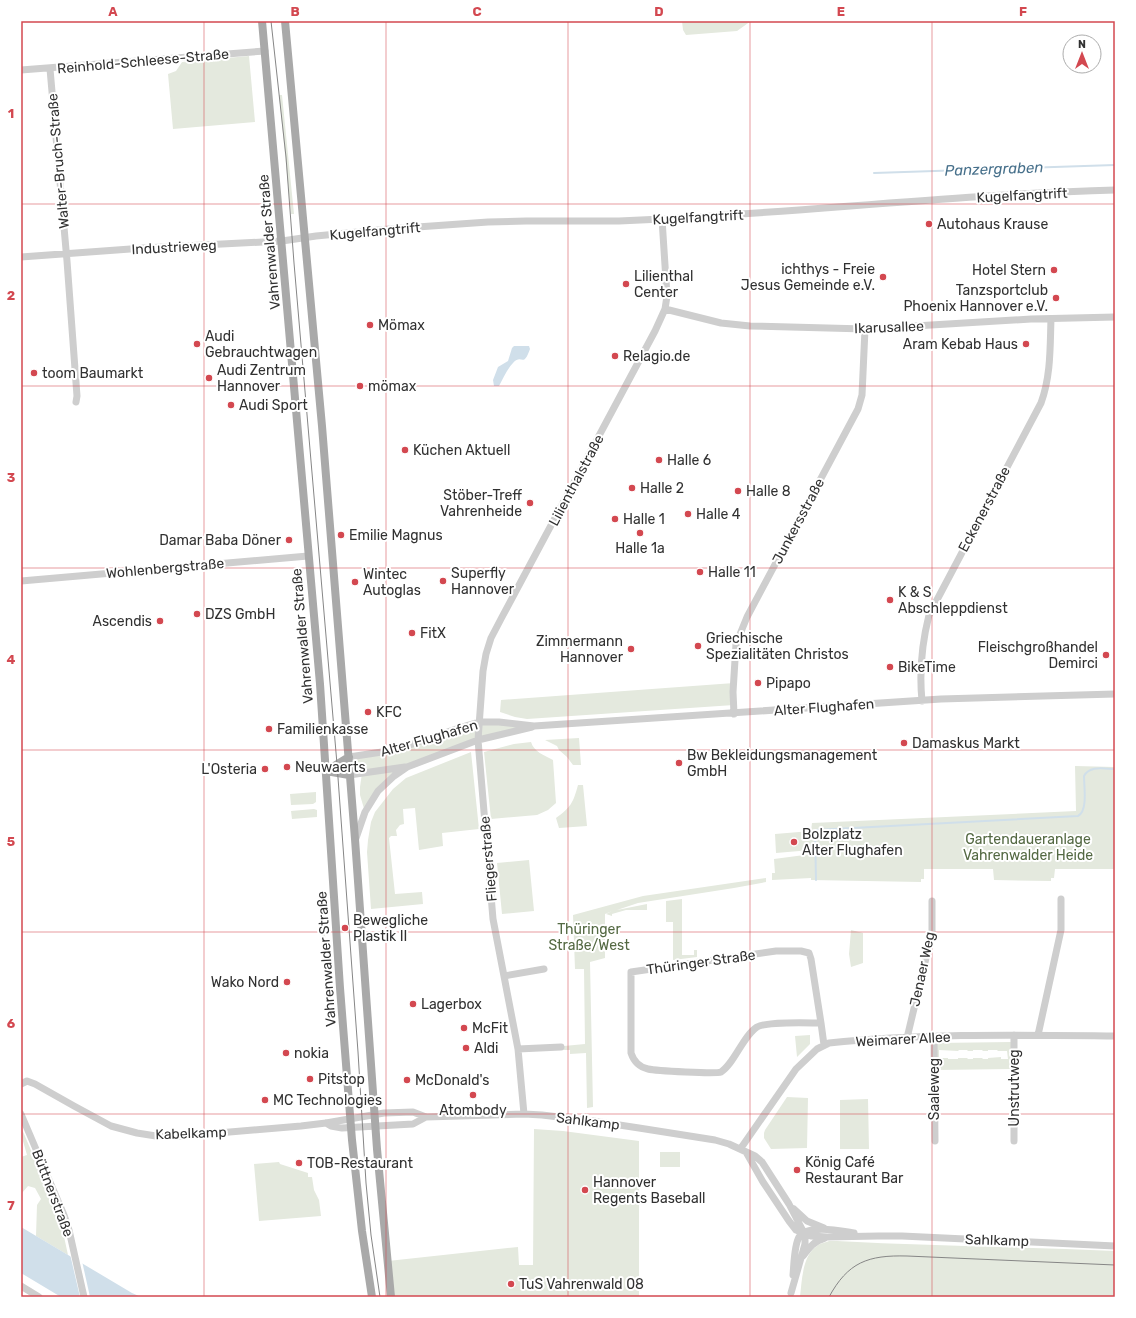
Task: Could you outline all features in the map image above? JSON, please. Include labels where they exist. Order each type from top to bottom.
[{"type":"main road","name":"Vahrenwalder Straße","points":[[262,21],[320,684],[340,988],[351,1118],[362,1231],[372,1297]]},
{"type":"main road","points":[[285,21],[322,426],[376,1127],[392,1297]]},
{"type":"main road","points":[[326,771],[348,758]]},
{"type":"main road","points":[[326,771],[350,775]]},
{"type":"street","name":"Reinhold-Schleese-Straße","points":[[21,70],[50,69],[265,51]]},
{"type":"street","name":"Walter-Bruch-Straße","points":[[50,69],[66,253]]},
{"type":"street","name":"Kugelfangtrift","points":[[282,241],[389,229],[488,222],[619,221],[662,219],[1115,190]]},
{"type":"street","name":"Lilienthalstraße","points":[[478,740],[483,671],[486,654],[492,638],[656,330],[665,309],[667,292],[662,219]]},
{"type":"street","name":"Industrieweg","points":[[21,257],[144,248],[282,241]]},
{"type":"street","points":[[66,253],[77,396],[76,402]]},
{"type":"street","name":"Ikarusallee","points":[[665,309],[721,324],[865,329],[1051,318],[1115,316]]},
{"type":"street","name":"Eckenerstraße","points":[[922,701],[920,672],[923,640],[929,615],[1042,403],[1048,378],[1051,318]]},
{"type":"street","name":"Junkersstraße","points":[[734,714],[733,692],[736,644],[747,617],[858,409],[863,388],[865,329]]},
{"type":"street","name":"Wohlenbergstraße","points":[[21,580],[308,556]]},
{"type":"street","name":"Alter Flughafen","points":[[348,758],[395,750],[462,726],[479,722],[511,723],[534,726],[922,701],[1115,694]]},
{"type":"street","name":"Alter Flughafen","points":[[350,775],[407,767],[478,740],[534,726]]},
{"type":"street","name":"Fliegerstraße","points":[[478,740],[493,919],[518,1049],[524,1114]]},
{"type":"street","name":"Alter Flughafen","points":[[355,839],[365,812],[378,791],[395,775],[407,767]]},
{"type":"street","points":[[1038,1035],[1061,930],[1061,899]]},
{"type":"street","name":"Jenaer Weg","points":[[907,1038],[932,933],[932,901]]},
{"type":"street","name":"Thüringer Straße","points":[[821,1023],[767,1024],[758,1026],[750,1033],[726,1068],[720,1072],[708,1073],[648,1069],[634,1062],[631,1054],[631,972],[776,951],[801,951],[809,953],[811,959],[821,1023],[824,1045]]},
{"type":"street","points":[[504,976],[544,969]]},
{"type":"street","name":"Weimarer Allee","points":[[743,1150],[796,1070],[817,1049],[829,1043],[907,1038],[1014,1035],[1115,1036]]},
{"type":"street","name":"Unstrutweg","points":[[1014,1035],[1014,1141]]},
{"type":"street","name":"Saaleweg","points":[[934,1037],[934,1142]]},
{"type":"street","points":[[518,1049],[561,1047]]},
{"type":"street","name":"Kabelkamp","points":[[21,1084],[27,1081],[35,1084],[111,1126],[156,1136],[183,1136],[326,1123],[351,1118]]},
{"type":"street","name":"Sahlkamp","points":[[351,1118],[365,1117],[375,1114],[413,1112],[426,1116],[524,1114],[593,1121],[715,1140],[743,1150],[755,1156],[762,1162],[789,1204],[804,1233]]},
{"type":"street","name":"Büttnerstraße","points":[[21,1114],[64,1215],[84,1297]]},
{"type":"street","name":"Sahlkamp","points":[[352,1128],[413,1124],[426,1116]]},
{"type":"street","name":"Kabelkamp","points":[[326,1123],[331,1126],[352,1128]]},
{"type":"street","name":"Sahlkamp","points":[[743,1150],[796,1230],[811,1236],[878,1236],[1115,1246]]},
{"type":"street","name":"Sahlkamp","points":[[789,1204],[807,1221],[819,1227],[878,1236]]},
{"type":"street","points":[[789,1221],[796,1246]]},
{"type":"street","name":"Sahlkamp","points":[[804,1233],[814,1230],[831,1230]]},
{"type":"street","points":[[791,1295],[796,1246],[800,1237],[804,1233]]},
{"type":"street","points":[[791,1295],[804,1244],[804,1233]]},
{"type":"street","points":[[800,1262],[813,1244],[827,1237]]},
{"type":"street","points":[[21,1286],[40,1297]]},
{"type":"green space","points":[[682,21],[751,21],[737,31],[686,35],[683,30]]},
{"type":"green space","points":[[249,56],[255,122],[173,129],[168,74],[176,71],[182,62]]},
{"type":"green space","points":[[279,95],[282,95],[294,214],[291,214]]},
{"type":"green space","points":[[734,683],[734,705],[527,719],[500,712],[501,700]]},
{"type":"green space","points":[[479,722],[534,726],[495,736],[395,775],[365,812],[360,795],[362,773],[358,774],[357,757]]},
{"type":"green space","points":[[579,738],[581,765],[573,765],[557,746],[545,740]]},
{"type":"green space","points":[[531,742],[537,751],[553,760],[556,803],[548,810],[537,815],[491,819],[484,752],[514,744]]},
{"type":"green space","points":[[471,752],[479,829],[442,833],[443,846],[419,850],[415,808],[403,809],[404,824],[400,825],[396,830],[397,836],[391,836],[389,838],[395,894],[422,892],[423,904],[371,909],[367,852],[371,822],[375,812],[393,789],[406,778]]},
{"type":"green space","name":"Gartendaueranlage Vahrenwalder Heide","points":[[1075,766],[1115,767],[1115,869],[1055,869],[1054,878],[1051,878],[1051,881],[994,880],[993,869],[924,869],[924,879],[921,879],[921,882],[811,880],[811,878],[772,880],[772,873],[775,873],[774,859],[812,854],[811,850],[776,853],[775,834],[811,831],[812,823],[1076,811]]},
{"type":"green space","points":[[578,785],[583,785],[587,826],[559,828],[556,818],[571,804]]},
{"type":"green space","points":[[316,792],[316,802],[313,804],[291,805],[290,794]]},
{"type":"green space","points":[[317,810],[317,817],[292,819],[291,811]]},
{"type":"green space","points":[[529,860],[534,911],[502,914],[497,863]]},
{"type":"green space","name":"Thüringer Straße/West","points":[[766,878],[766,882],[638,903],[617,910],[647,904],[647,910],[626,910],[612,914],[612,916],[606,914],[612,911],[605,914],[605,958],[590,962],[593,1107],[587,1108],[586,1053],[570,1054],[570,1050],[564,1050],[564,1046],[585,1044],[584,969],[575,969],[573,915],[643,896]]},
{"type":"green space","points":[[682,899],[682,955],[694,955],[694,950],[697,950],[697,957],[673,960],[673,922],[666,922],[666,901]]},
{"type":"green space","points":[[320,905],[323,905],[326,949],[323,949]]},
{"type":"green space","points":[[851,930],[863,933],[863,963],[851,967],[849,954]]},
{"type":"green space","points":[[810,1035],[810,1044],[797,1057],[795,1036]]},
{"type":"green space","points":[[1011,1042],[1011,1068],[937,1070],[937,1065],[944,1065],[944,1063],[937,1061],[936,1043]],"holes":[[[939,1050],[1007,1051],[1008,1059],[1001,1059],[1001,1057],[988,1059],[939,1058]]]},
{"type":"green space","points":[[787,1097],[808,1098],[807,1148],[771,1149],[764,1138],[765,1130]]},
{"type":"green space","points":[[868,1099],[869,1149],[840,1149],[840,1100]]},
{"type":"green space","points":[[21,1127],[60,1218],[68,1255],[36,1236],[37,1205],[41,1199],[35,1188],[28,1186],[22,1193],[21,1192],[21,1157],[27,1155],[21,1134]]},
{"type":"green space","points":[[534,1129],[563,1131],[639,1141],[639,1297],[391,1297],[388,1261],[518,1247],[519,1265],[533,1265]]},
{"type":"green space","points":[[660,1152],[680,1152],[680,1167],[660,1167]]},
{"type":"green space","points":[[279,1162],[280,1164],[308,1173],[308,1177],[312,1177],[314,1190],[319,1200],[321,1216],[259,1221],[254,1164]]},
{"type":"green space","points":[[829,1241],[1115,1251],[1115,1297],[800,1297],[802,1276],[808,1256],[818,1245]]},
{"type":"shaded area","points":[[514,346],[529,346],[530,349],[528,355],[524,360],[516,360],[507,371],[499,386],[494,386],[493,380],[498,367],[508,361]]},
{"type":"shaded area","points":[[21,1227],[141,1297],[61,1297],[21,1273]]},
{"type":"pier","points":[[70,1254],[82,1261],[90,1297],[80,1297]]},
{"type":"waterway","name":"Panzergraben","points":[[874,173],[1115,165]]},
{"type":"waterway","points":[[816,880],[815,830],[1078,816],[1081,813],[1084,804],[1084,776],[1090,770],[1098,768],[1115,769]]},
{"type":"tram line","points":[[271,21],[286,157],[337,764],[366,1183],[371,1235],[380,1297]]},
{"type":"tram line","points":[[829,1297],[836,1285],[852,1268],[870,1259],[881,1257],[907,1256],[1115,1265]]},
{"type":"place","name":"Autohaus Krause","points":[[929,224]]},
{"type":"place","name":"Hotel Stern","points":[[1054,270]]},
{"type":"place","name":"ichthys - Freie Jesus Gemeinde e.V.","points":[[883,277]]},
{"type":"place","name":"Lilienthal Center","points":[[626,284]]},
{"type":"place","name":"Tanzsportclub Phoenix Hannover e.V.","points":[[1056,298]]},
{"type":"place","name":"Mömax","points":[[370,325]]},
{"type":"place","name":"Audi Gebrauchtwagen","points":[[197,344]]},
{"type":"place","name":"Aram Kebab Haus","points":[[1026,344]]},
{"type":"place","name":"Relagio.de","points":[[615,356]]},
{"type":"place","name":"toom Baumarkt","points":[[34,373]]},
{"type":"place","name":"Audi Zentrum Hannover","points":[[209,378]]},
{"type":"place","name":"mömax","points":[[360,386]]},
{"type":"place","name":"Audi Sport","points":[[231,405]]},
{"type":"place","name":"Küchen Aktuell","points":[[405,450]]},
{"type":"place","name":"Halle 6","points":[[659,460]]},
{"type":"place","name":"Halle 2","points":[[632,488]]},
{"type":"place","name":"Halle 8","points":[[738,491]]},
{"type":"place","name":"Stöber-Treff Vahrenheide","points":[[530,503]]},
{"type":"place","name":"Halle 4","points":[[688,514]]},
{"type":"place","name":"Halle 1","points":[[615,519]]},
{"type":"place","name":"Halle 1a","points":[[640,533]]},
{"type":"place","name":"Emilie Magnus","points":[[341,535]]},
{"type":"place","name":"Damar Baba Döner","points":[[289,540]]},
{"type":"place","name":"Halle 11","points":[[700,572]]},
{"type":"place","name":"Superfly Hannover","points":[[443,581]]},
{"type":"place","name":"Wintec Autoglas","points":[[355,582]]},
{"type":"place","name":"K & S Abschleppdienst","points":[[890,600]]},
{"type":"place","name":"DZS GmbH","points":[[197,614]]},
{"type":"place","name":"Ascendis","points":[[160,621]]},
{"type":"place","name":"FitX","points":[[412,633]]},
{"type":"place","name":"Griechische Spezialitäten Christos","points":[[698,646]]},
{"type":"place","name":"Zimmermann Hannover","points":[[631,649]]},
{"type":"place","name":"Fleischgroßhandel Demirci","points":[[1106,655]]},
{"type":"place","name":"BikeTime","points":[[890,667]]},
{"type":"place","name":"Pipapo","points":[[758,683]]},
{"type":"place","name":"KFC","points":[[368,712]]},
{"type":"place","name":"Familienkasse","points":[[269,729]]},
{"type":"place","name":"Damaskus Markt","points":[[904,743]]},
{"type":"place","name":"Bw Bekleidungsmanagement GmbH","points":[[679,763]]},
{"type":"place","name":"Neuwaerts","points":[[287,767]]},
{"type":"place","name":"L'Osteria","points":[[265,769]]},
{"type":"place","name":"Bolzplatz Alter Flughafen","points":[[794,842]]},
{"type":"place","name":"Bewegliche Plastik II","points":[[345,928]]},
{"type":"place","name":"Wako Nord","points":[[287,982]]},
{"type":"place","name":"Lagerbox","points":[[413,1004]]},
{"type":"place","name":"McFit","points":[[464,1028]]},
{"type":"place","name":"Aldi","points":[[466,1048]]},
{"type":"place","name":"nokia","points":[[286,1053]]},
{"type":"place","name":"Pitstop","points":[[310,1079]]},
{"type":"place","name":"McDonald's","points":[[407,1080]]},
{"type":"place","name":"Atombody","points":[[473,1095]]},
{"type":"place","name":"MC Technologies","points":[[265,1100]]},
{"type":"place","name":"TOB-Restaurant","points":[[299,1163]]},
{"type":"place","name":"König Café Restaurant Bar","points":[[797,1170]]},
{"type":"place","name":"Hannover Regents Baseball","points":[[585,1190]]},
{"type":"place","name":"TuS Vahrenwald 08","points":[[511,1284]]}]
